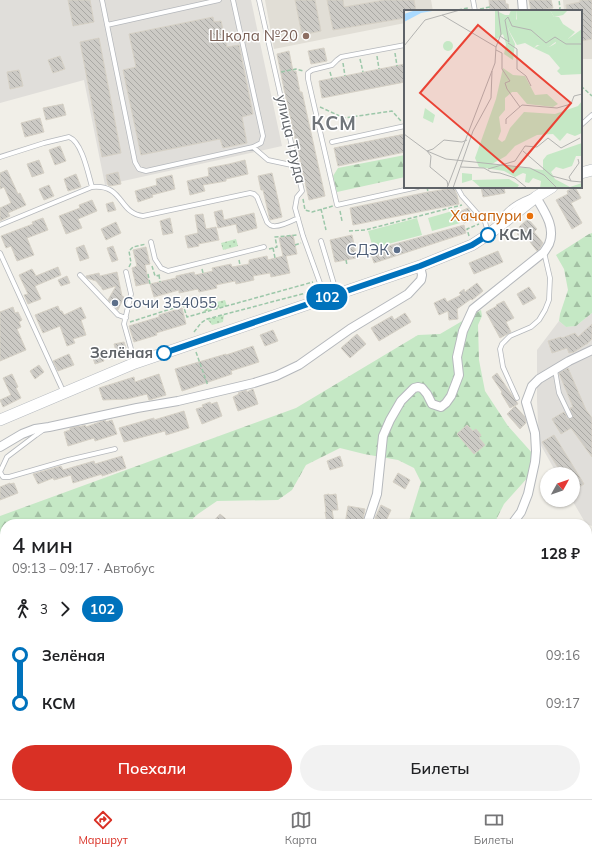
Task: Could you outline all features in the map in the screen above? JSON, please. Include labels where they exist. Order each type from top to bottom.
[{"type":"main road","points":[[582,173],[592,170]]},
{"type":"main road","points":[[0,420],[135,363],[324,293],[337,294],[420,266],[472,245],[550,188]]},
{"type":"street","points":[[522,0],[523,10]]},
{"type":"street","points":[[368,519],[376,494],[383,436],[401,401],[414,388],[418,387],[422,388],[427,394],[432,404],[441,408],[446,403],[451,396],[459,375],[457,357],[463,331],[473,309],[544,252],[549,244],[551,228],[549,221],[536,197]]},
{"type":"street","points":[[0,447],[22,434],[35,429],[178,401],[254,383],[276,376],[300,365],[350,329],[408,294],[421,280],[422,275],[420,266]]},
{"type":"street","points":[[516,519],[522,512],[528,494],[535,462],[535,433],[526,402],[532,386],[539,379],[569,361],[592,350]]},
{"type":"lane","points":[[102,0],[135,162],[139,169],[146,171],[253,147],[261,143],[263,136],[233,0]]},
{"type":"lane","points":[[107,25],[218,0]]},
{"type":"lane","name":"улица Труда","points":[[259,0],[302,191],[297,197],[295,208],[304,241],[324,293]]},
{"type":"lane","points":[[473,0],[474,9]]},
{"type":"lane","points":[[404,45],[341,57],[332,65],[312,70],[308,73],[308,79],[338,205],[414,188]]},
{"type":"lane","points":[[582,124],[592,115]]},
{"type":"lane","points":[[332,142],[404,126]]},
{"type":"lane","points":[[0,157],[69,137],[76,142],[81,150],[92,187]]},
{"type":"lane","points":[[253,147],[268,160],[296,166]]},
{"type":"lane","points":[[0,225],[92,187],[98,186],[116,193],[127,209],[136,215],[143,216],[250,193],[257,197],[269,225],[278,226],[298,218]]},
{"type":"lane","points":[[458,188],[462,196],[493,231]]},
{"type":"lane","points":[[321,240],[337,294]]},
{"type":"lane","points":[[151,242],[155,259],[161,268],[168,271],[264,247]]},
{"type":"lane","points":[[517,398],[506,376],[500,349],[502,344],[510,336],[531,327],[539,320],[545,310],[549,300],[550,278],[544,252]]},
{"type":"lane","points":[[0,253],[64,393]]},
{"type":"lane","points":[[126,272],[131,294],[124,324],[135,363]]},
{"type":"lane","points":[[80,275],[118,315],[126,318]]},
{"type":"lane","points":[[555,370],[559,393],[570,416]]},
{"type":"lane","points":[[49,427],[7,457],[0,472],[3,477],[9,477],[68,460],[115,449]]},
{"type":"path","points":[[559,0],[559,10]]},
{"type":"path","points":[[458,10],[490,7]]},
{"type":"path","points":[[394,47],[397,66]]},
{"type":"path","points":[[376,50],[380,69]]},
{"type":"path","points":[[359,53],[362,72]]},
{"type":"path","points":[[341,57],[345,76]]},
{"type":"path","points":[[329,66],[332,79]]},
{"type":"path","points":[[276,73],[296,69],[308,73]]},
{"type":"path","points":[[582,87],[592,96]]},
{"type":"path","points":[[314,104],[344,118],[392,111],[404,125]]},
{"type":"path","points":[[427,188],[428,192]]},
{"type":"path","points":[[302,191],[305,210],[312,212],[338,205],[342,221]]},
{"type":"path","points":[[349,231],[365,230],[468,203]]},
{"type":"path","points":[[321,209],[326,230]]},
{"type":"path","points":[[470,239],[467,229],[485,222]]},
{"type":"path","points":[[295,245],[302,243]]},
{"type":"path","points":[[126,272],[131,262],[129,251],[133,247]]},
{"type":"path","points":[[273,248],[275,258]]},
{"type":"path","points":[[238,256],[240,266]]},
{"type":"path","points":[[346,260],[346,265]]},
{"type":"path","points":[[147,274],[149,284]]},
{"type":"path","points":[[159,275],[160,282]]},
{"type":"path","points":[[124,324],[183,306],[187,317],[319,280]]},
{"type":"path","points":[[194,333],[201,323],[207,319],[324,293]]},
{"type":"path","points":[[196,350],[205,379]]},
{"type":"shaded area","points":[[0,0],[251,0],[282,146],[105,185],[84,80],[0,103]]},
{"type":"shaded area","name":"Школа №20","points":[[265,0],[431,0],[433,10],[404,10],[404,23],[274,49]]},
{"type":"shaded area","points":[[563,0],[592,0],[592,59],[582,59],[582,10],[564,10]]},
{"type":"shaded area","points":[[592,313],[592,519],[583,519],[576,507],[580,507],[580,467],[553,467],[539,442],[537,350],[559,321],[566,327],[576,326]]},
{"type":"green space","points":[[404,155],[404,177],[337,192],[333,176],[338,168]]},
{"type":"green space","points":[[456,210],[460,223],[432,231],[428,218]]},
{"type":"green space","points":[[417,218],[422,235],[373,248],[368,231]]},
{"type":"green space","points":[[592,233],[592,313],[576,326],[566,327],[559,321],[568,290],[564,269],[556,255]]},
{"type":"green space","points":[[236,239],[238,246],[223,250],[221,243]]},
{"type":"green space","points":[[225,300],[227,306],[203,312],[208,304]]},
{"type":"green space","points":[[481,310],[482,316],[478,325],[479,360],[485,391],[508,426],[533,454],[530,475],[504,504],[496,519],[410,519],[421,482],[414,468],[398,460],[340,448],[306,465],[292,490],[278,500],[217,501],[192,519],[0,519],[0,516],[296,408],[418,335],[440,334]]},
{"type":"green space","points":[[224,315],[223,322],[212,325],[207,319]]},
{"type":"building","points":[[68,0],[90,0],[94,22],[73,26]]},
{"type":"building","points":[[295,0],[315,0],[321,31],[302,35]]},
{"type":"building","points":[[327,0],[343,0],[344,7],[385,0],[414,0],[416,10],[404,10],[404,18],[333,30]]},
{"type":"building","points":[[489,0],[505,0],[506,4],[508,4],[509,10],[490,10]]},
{"type":"building","points":[[529,0],[551,0],[553,8],[531,10]]},
{"type":"building","points":[[580,0],[592,0],[592,39],[582,41],[582,10],[567,10],[566,5],[580,2]]},
{"type":"building","points":[[213,17],[214,22],[221,21],[227,47],[239,45],[253,114],[242,117],[247,143],[223,148],[220,139],[141,155],[123,70],[136,67],[129,34]]},
{"type":"building","points":[[99,38],[121,153],[102,157],[80,42]]},
{"type":"building","points":[[324,48],[327,61],[311,64],[308,51]]},
{"type":"building","points":[[289,51],[293,71],[296,71],[300,92],[302,92],[325,196],[309,200],[277,54]]},
{"type":"building","points":[[60,56],[65,69],[53,73],[48,60]]},
{"type":"building","points":[[404,64],[404,82],[322,98],[319,81]]},
{"type":"building","points":[[19,70],[23,86],[10,89],[7,72]]},
{"type":"building","points":[[63,104],[66,115],[46,120],[43,108]]},
{"type":"building","points":[[40,118],[44,132],[25,137],[21,123]]},
{"type":"building","points":[[404,134],[404,152],[338,166],[334,148]]},
{"type":"building","points":[[60,146],[66,161],[55,165],[49,150]]},
{"type":"building","points":[[39,160],[44,173],[32,177],[27,164]]},
{"type":"building","points":[[245,160],[248,174],[226,179],[226,181],[203,185],[205,191],[190,195],[187,181],[209,176],[208,168]]},
{"type":"building","points":[[7,170],[18,194],[20,193],[26,205],[8,213],[10,216],[0,221],[0,208],[11,203],[4,187],[0,189],[0,173]]},
{"type":"building","points":[[118,172],[121,184],[108,185],[106,175]]},
{"type":"building","points":[[272,173],[282,217],[270,220],[258,176]]},
{"type":"building","points":[[76,174],[81,187],[68,191],[64,179]]},
{"type":"building","points":[[172,175],[175,189],[152,195],[153,197],[138,202],[135,191],[157,185],[156,179]]},
{"type":"building","points":[[49,185],[54,196],[44,200],[39,189]]},
{"type":"building","points":[[454,188],[459,204],[353,225],[350,208]]},
{"type":"building","points":[[481,188],[504,188],[505,193],[483,197]]},
{"type":"building","points":[[576,188],[581,198],[571,203],[582,223],[572,229],[556,200],[568,194],[567,191]]},
{"type":"building","points":[[92,200],[97,211],[78,219],[82,228],[66,234],[59,216],[80,208],[79,205]]},
{"type":"building","points":[[113,202],[116,210],[108,212],[106,204]]},
{"type":"building","points":[[468,208],[477,218],[464,223],[459,212]]},
{"type":"building","points":[[222,210],[224,220],[254,213],[257,228],[238,233],[236,224],[218,228],[214,212]]},
{"type":"building","points":[[203,214],[206,229],[216,227],[219,240],[198,244],[199,246],[188,248],[185,236],[198,233],[195,215]]},
{"type":"building","points":[[43,218],[48,230],[27,238],[34,255],[17,261],[11,246],[6,248],[1,236],[33,224],[32,222]]},
{"type":"building","points":[[170,218],[173,233],[163,235],[160,221]]},
{"type":"building","points":[[528,219],[537,229],[534,232],[543,243],[537,251],[527,238],[524,241],[517,234],[522,230],[519,227]]},
{"type":"building","points":[[116,222],[121,233],[106,240],[101,229]]},
{"type":"building","points":[[464,225],[466,233],[374,263],[370,251]]},
{"type":"building","points":[[293,235],[297,254],[286,256],[290,273],[271,277],[270,273],[253,276],[254,280],[236,284],[235,281],[216,285],[217,288],[199,292],[198,289],[179,293],[179,290],[154,297],[150,284],[194,272],[195,275],[213,271],[212,268],[231,264],[232,267],[249,264],[249,260],[267,256],[268,260],[283,256],[279,238]]},
{"type":"building","points":[[352,235],[357,258],[335,262],[330,240]]},
{"type":"building","points":[[84,245],[89,258],[80,261],[76,248]]},
{"type":"building","points":[[113,246],[118,260],[112,262],[107,248]]},
{"type":"building","points":[[146,247],[150,264],[145,265],[149,283],[136,286],[132,268],[137,266],[133,250]]},
{"type":"building","points":[[498,251],[503,262],[474,274],[469,263]]},
{"type":"building","points":[[58,267],[61,275],[35,286],[41,299],[28,304],[24,295],[28,294],[19,275],[32,269],[36,276]]},
{"type":"building","points":[[117,272],[122,296],[124,297],[118,310],[108,300],[116,286],[103,290],[96,281],[87,278],[86,276],[99,273],[100,276]]},
{"type":"building","points":[[67,276],[70,283],[61,286],[58,280]]},
{"type":"building","points":[[477,283],[483,291],[457,309],[458,319],[449,320],[448,311],[439,315],[434,303],[445,298],[447,302],[461,295],[459,293],[464,289],[465,292]]},
{"type":"building","points":[[529,287],[536,298],[523,305],[517,294]]},
{"type":"building","points":[[504,301],[514,318],[506,322],[511,332],[500,338],[486,312]]},
{"type":"building","points":[[58,306],[64,315],[81,307],[86,318],[81,320],[86,335],[73,339],[75,343],[67,346],[60,326],[43,333],[35,315]]},
{"type":"building","points":[[13,307],[15,313],[18,312],[22,320],[19,322],[21,327],[17,329],[26,350],[0,361],[0,312]]},
{"type":"building","points":[[182,308],[186,324],[156,333],[157,335],[134,342],[129,326]]},
{"type":"building","points":[[405,313],[411,322],[379,341],[371,328],[392,316],[394,320]]},
{"type":"building","points":[[592,324],[592,339],[587,344],[574,352],[569,353],[567,348],[552,353],[548,341],[575,333],[578,337]]},
{"type":"building","points":[[273,330],[278,341],[265,346],[260,335]]},
{"type":"building","points":[[357,334],[366,344],[350,358],[341,348]]},
{"type":"building","points":[[124,342],[126,348],[116,351],[114,344]]},
{"type":"building","points":[[253,346],[259,362],[231,371],[232,374],[182,391],[175,369]]},
{"type":"building","points":[[101,352],[104,361],[95,364],[92,355]]},
{"type":"building","points":[[69,354],[74,365],[58,371],[53,361]]},
{"type":"building","points":[[39,365],[44,372],[35,379],[30,371]]},
{"type":"building","points":[[568,368],[586,410],[592,418],[592,457],[571,428],[561,434],[552,419],[564,412],[568,419],[573,417],[570,408],[573,407],[559,373]]},
{"type":"building","points":[[497,373],[518,404],[510,408],[492,377]]},
{"type":"building","points":[[12,374],[21,398],[3,407],[0,400],[11,395],[3,378]]},
{"type":"building","points":[[159,374],[166,395],[149,400],[147,394],[127,399],[103,400],[99,388],[134,377],[135,382]]},
{"type":"building","points":[[253,389],[258,404],[238,411],[233,397],[239,394],[238,393],[246,390],[247,392]]},
{"type":"building","points":[[210,402],[211,404],[217,402],[222,416],[202,424],[196,409],[203,407],[202,405]]},
{"type":"building","points":[[515,406],[525,417],[526,423],[520,429],[507,414]]},
{"type":"building","points":[[184,411],[189,428],[166,435],[165,431],[124,442],[119,428]]},
{"type":"building","points":[[105,420],[106,422],[112,420],[117,434],[95,441],[94,438],[68,446],[64,432],[70,430],[70,428],[85,425],[86,427]]},
{"type":"building","points":[[467,425],[473,431],[476,429],[481,435],[479,438],[485,445],[474,454],[457,434]]},
{"type":"building","points":[[554,435],[574,467],[558,467],[542,442]]},
{"type":"building","points":[[122,456],[126,468],[73,483],[71,475],[54,480],[53,478],[38,484],[33,474],[61,466],[63,470],[94,461],[95,464]]},
{"type":"building","points":[[340,456],[343,466],[330,470],[327,461]]},
{"type":"building","points":[[398,473],[410,480],[405,489],[393,482]]},
{"type":"building","points":[[580,477],[584,484],[580,487]]},
{"type":"building","points":[[14,483],[18,493],[0,500],[0,487]]},
{"type":"building","points":[[336,494],[338,510],[332,510],[334,519],[326,519],[324,495]]},
{"type":"building","points":[[381,505],[391,510],[387,519],[375,518]]},
{"type":"building","points":[[348,506],[365,509],[363,519],[346,519]]},
{"type":"building","points":[[220,514],[226,519],[216,519]]},
{"type":"bus line","name":"102","points":[[164,353],[420,266],[472,245],[488,235]]},
{"type":"place","name":"Школа №20","points":[[306,36]]},
{"type":"place","name":"Хачапури","points":[[530,216]]},
{"type":"place","name":"КСМ","points":[[488,235]]},
{"type":"place","name":"СДЭК","points":[[397,250]]},
{"type":"place","name":"Сочи 354055","points":[[115,303]]},
{"type":"place","name":"Зелёная","points":[[164,353]]},
{"type":"district","name":"КСМ","points":[[334,123]]}]
